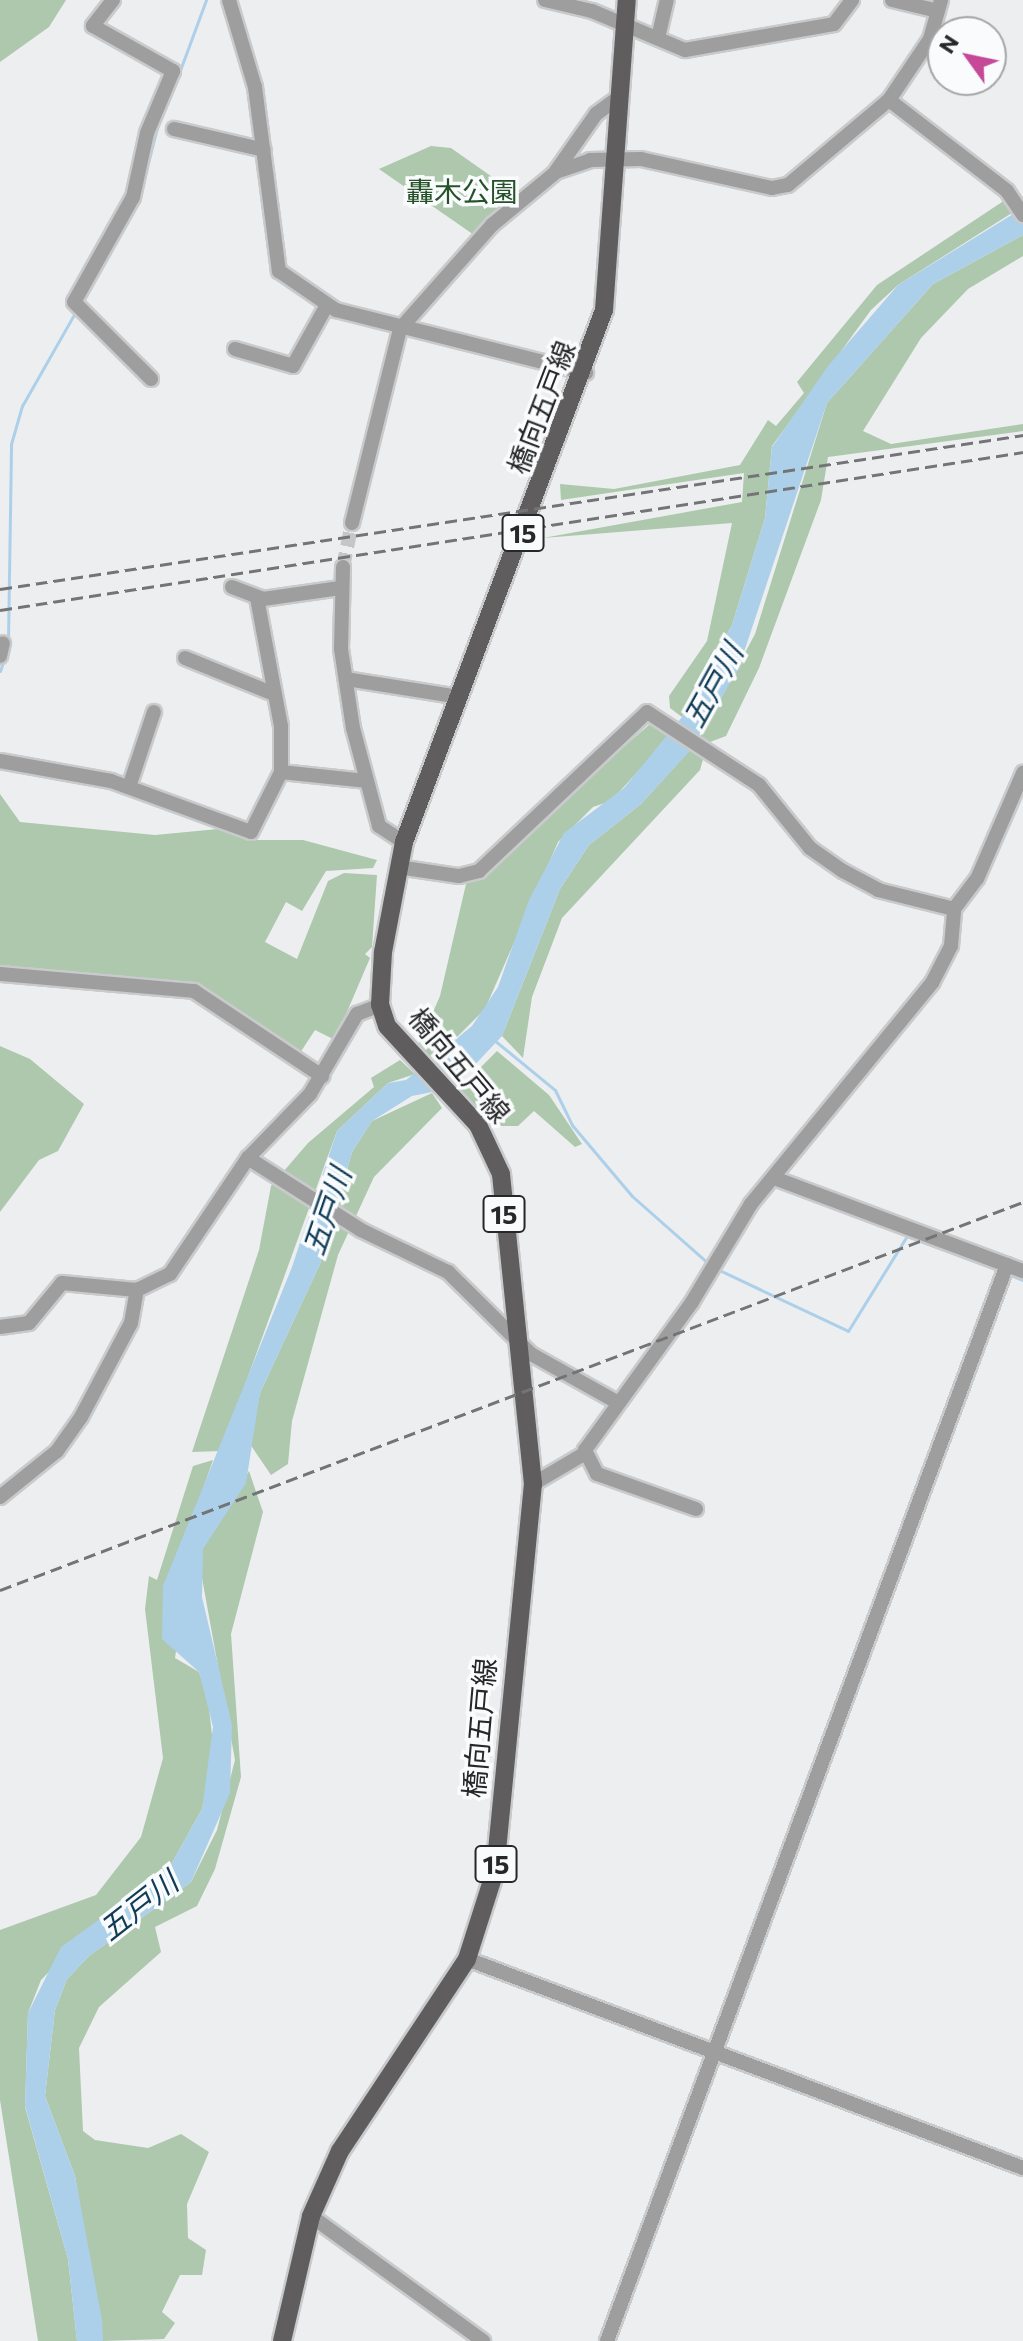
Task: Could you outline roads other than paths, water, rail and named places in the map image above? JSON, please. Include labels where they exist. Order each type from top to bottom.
[{"type":"main road","name":"橋向五戸線","points":[[282,2341],[311,2216],[355,2126],[467,1959],[495,1871],[533,1484],[514,1337],[501,1174],[492,1145],[405,1050],[380,1005],[404,842],[586,373],[607,294],[627,0]]},
{"type":"street","points":[[113,0],[93,26],[173,71],[128,207],[74,302],[151,379]]},
{"type":"street","points":[[229,0],[264,150],[279,271],[327,305],[400,329],[586,373]]},
{"type":"street","points":[[548,0],[698,50],[834,24],[852,0]]},
{"type":"street","points":[[658,38],[667,0]]},
{"type":"street","points":[[556,172],[617,160],[788,185],[889,100],[930,39],[939,6],[892,0]]},
{"type":"street","points":[[352,523],[400,329],[461,255],[556,172],[596,114],[621,96]]},
{"type":"street","points":[[889,100],[1011,196],[1023,215]]},
{"type":"street","points":[[174,129],[264,150]]},
{"type":"street","points":[[235,349],[293,366],[327,305]]},
{"type":"street","points":[[343,567],[340,588],[346,679],[366,781],[379,826],[404,842]]},
{"type":"street","points":[[232,587],[257,598],[340,588]]},
{"type":"street","points":[[0,761],[129,787],[251,832],[281,772],[274,694],[257,598]]},
{"type":"street","points":[[185,658],[274,694]]},
{"type":"street","points":[[346,679],[460,697]]},
{"type":"street","points":[[129,787],[154,712]]},
{"type":"street","points":[[398,867],[459,876],[479,871],[597,766],[639,713],[656,716],[759,785],[810,848],[843,871],[878,890],[954,909]]},
{"type":"street","points":[[281,772],[366,781]]},
{"type":"street","points":[[533,1484],[584,1454],[774,1178],[932,983],[951,946],[954,909],[977,879],[1023,773]]},
{"type":"street","points":[[0,974],[194,991],[322,1076]]},
{"type":"street","points":[[0,1327],[29,1323],[62,1283],[137,1290],[185,1261],[248,1158],[322,1076],[357,1014],[380,1005]]},
{"type":"street","points":[[248,1158],[361,1230],[448,1272],[514,1337],[617,1402]]},
{"type":"street","points":[[774,1178],[1023,1271]]},
{"type":"street","points":[[607,2341],[1007,1265]]},
{"type":"street","points":[[0,1497],[57,1451],[81,1417],[131,1323],[137,1290]]},
{"type":"street","points":[[584,1454],[597,1474],[696,1509]]},
{"type":"street","points":[[467,1959],[1023,2168]]},
{"type":"street","points":[[311,2216],[483,2341]]},
{"type":"water","name":"五戸川","points":[[1023,208],[1023,235],[933,284],[827,403],[738,670],[688,753],[641,804],[589,845],[560,889],[502,1036],[453,1088],[412,1096],[372,1121],[352,1152],[320,1264],[260,1393],[246,1483],[203,1549],[202,1597],[232,1725],[230,1793],[191,1882],[89,1956],[67,1979],[55,2010],[45,2096],[75,2176],[102,2320],[103,2341],[77,2341],[68,2259],[25,2106],[28,2013],[61,1947],[168,1870],[202,1809],[213,1727],[199,1672],[162,1639],[163,1586],[292,1267],[337,1131],[388,1083],[406,1080],[472,1026],[498,987],[529,900],[564,833],[624,788],[682,717],[732,625],[765,518],[772,447],[828,366],[898,285]]},
{"type":"waterway","points":[[179,73],[206,0]]},
{"type":"waterway","points":[[140,194],[157,128]]},
{"type":"waterway","points":[[93,282],[138,202]]},
{"type":"waterway","points":[[8,640],[11,444],[22,406],[77,309]]},
{"type":"waterway","points":[[0,671],[4,659]]},
{"type":"waterway","points":[[494,1040],[555,1090],[572,1125],[632,1196],[711,1266]]},
{"type":"waterway","points":[[717,1269],[848,1331],[907,1236],[1001,1271]]},
{"type":"waterway","points":[[1008,1274],[1023,1280]]},
{"type":"tunnel","points":[[343,567],[352,523]]},
{"type":"railway","points":[[0,589],[1023,435]]},
{"type":"railway","points":[[0,610],[1023,452]]},
{"type":"railway","points":[[0,1590],[1023,1202]]},
{"type":"park label","name":"轟木公園","points":[[462,191]]}]
